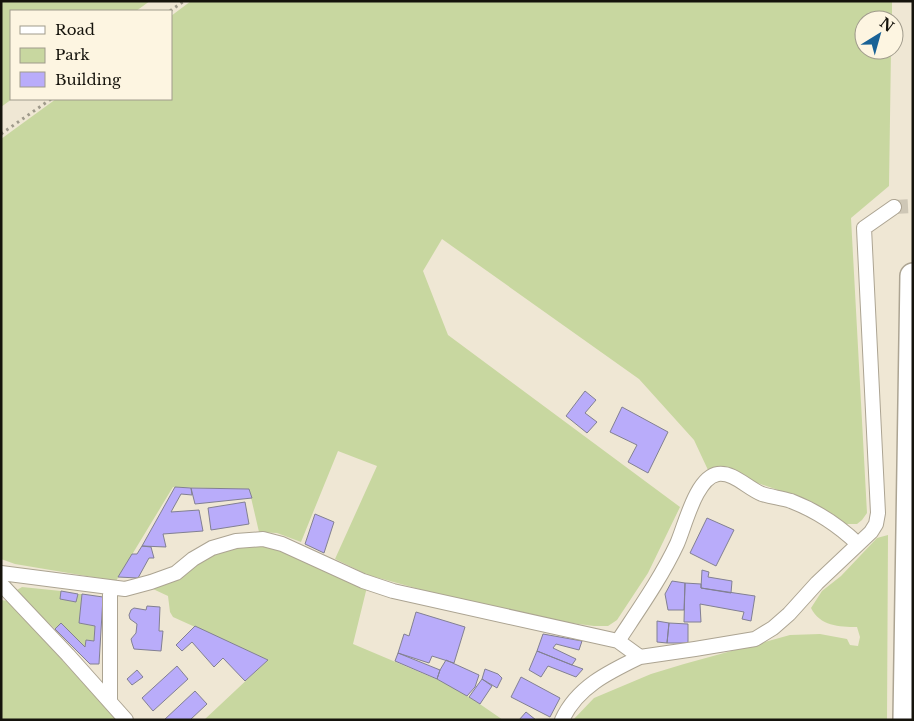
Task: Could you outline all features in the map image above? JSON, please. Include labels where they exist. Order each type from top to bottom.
[{"type":"highway","points":[[906,720],[913,276]]},
{"type":"street","points":[[562,720],[580,694],[589,685],[605,674],[640,657],[695,650],[755,638],[773,628],[871,532],[876,524],[878,513],[864,228],[894,207]]},
{"type":"street","points":[[618,641],[650,592],[677,544],[695,496],[709,478],[716,474],[725,474],[736,478],[748,487],[763,494],[805,507],[837,525],[858,544]]},
{"type":"street","points":[[1,573],[125,589],[151,582],[176,572],[212,548],[236,540],[262,539],[282,544],[364,581],[393,591],[618,641],[640,657]]},
{"type":"street","points":[[1,584],[126,720]]},
{"type":"street","points":[[110,587],[110,702]]},
{"type":"path","points":[[171,10],[184,1]]},
{"type":"path","points":[[1,134],[50,100]]},
{"type":"green space","points":[[1,1],[150,1],[137,10],[10,10],[11,100],[1,107]]},
{"type":"green space","points":[[191,1],[892,1],[892,10],[854,10],[854,60],[891,60],[889,186],[851,218],[867,513],[857,524],[846,524],[810,501],[749,480],[726,467],[708,470],[694,440],[639,379],[442,239],[423,271],[448,335],[680,507],[648,573],[617,620],[608,626],[594,626],[517,616],[368,575],[335,559],[377,466],[338,451],[301,542],[277,533],[259,532],[249,489],[173,487],[116,581],[15,564],[1,559],[1,139],[55,100],[172,100],[172,15]]},
{"type":"green space","points":[[888,535],[887,720],[573,720],[594,698],[651,674],[790,635],[820,634],[847,639],[850,645],[858,646],[860,637],[857,627],[843,627],[825,622],[819,619],[811,608],[822,591],[841,576],[877,538]]},
{"type":"green space","points":[[263,544],[279,548],[367,587],[353,644],[443,682],[503,720],[204,720],[268,660],[173,617],[170,612],[168,596],[153,589],[200,561],[230,547]]},
{"type":"green space","points":[[22,587],[61,591],[60,599],[76,602],[78,594],[82,594],[79,623],[95,626],[94,641],[86,640],[85,647],[61,623],[55,629],[19,596],[17,590]]},
{"type":"green space","points":[[1,600],[8,601],[117,720],[1,720]]},
{"type":"building","points":[[585,391],[596,400],[585,413],[597,422],[587,433],[566,416]]},
{"type":"building","points":[[622,407],[668,432],[648,473],[628,462],[637,445],[610,432]]},
{"type":"building","points":[[175,487],[191,488],[192,495],[181,494],[171,512],[199,510],[203,531],[163,534],[166,547],[142,546]]},
{"type":"building","points":[[191,488],[249,489],[252,498],[195,504]]},
{"type":"building","points":[[245,502],[249,524],[211,530],[208,508]]},
{"type":"building","points":[[315,514],[334,522],[324,553],[305,544]]},
{"type":"building","points":[[707,518],[734,530],[716,566],[690,553]]},
{"type":"building","points":[[142,546],[151,547],[154,558],[149,558],[138,578],[118,577],[132,554],[137,554]]},
{"type":"building","points":[[702,570],[709,572],[708,577],[732,581],[731,593],[701,588]]},
{"type":"building","points":[[672,581],[685,583],[684,610],[668,610],[665,594]]},
{"type":"building","points":[[685,583],[701,584],[701,588],[755,596],[751,621],[742,619],[744,612],[700,604],[701,622],[684,622]]},
{"type":"building","points":[[61,591],[78,594],[76,602],[60,599]]},
{"type":"building","points":[[82,594],[103,597],[99,664],[90,664],[55,629],[61,623],[85,647],[86,640],[94,641],[95,626],[79,623]]},
{"type":"building","points":[[147,606],[160,607],[159,631],[163,631],[161,651],[134,649],[132,643],[131,639],[136,633],[137,624],[130,619],[131,610],[134,608],[146,610]]},
{"type":"building","points":[[416,612],[465,627],[454,663],[432,656],[429,663],[398,653],[404,634],[409,636]]},
{"type":"building","points":[[657,621],[669,623],[667,643],[657,642]]},
{"type":"building","points":[[669,623],[688,624],[688,643],[667,643]]},
{"type":"building","points":[[195,626],[268,660],[245,681],[223,658],[214,667],[192,642],[182,651],[176,645]]},
{"type":"building","points":[[543,634],[582,641],[579,650],[556,644],[553,648],[576,659],[572,665],[537,651]]},
{"type":"building","points":[[537,651],[583,669],[576,677],[548,666],[541,677],[529,670]]},
{"type":"building","points":[[398,653],[440,670],[437,679],[395,661]]},
{"type":"building","points":[[446,660],[479,675],[475,687],[467,696],[437,679]]},
{"type":"building","points":[[177,666],[188,679],[153,711],[142,698]]},
{"type":"building","points":[[485,669],[498,674],[502,678],[497,688],[482,679]]},
{"type":"building","points":[[137,670],[143,677],[132,685],[127,679]]},
{"type":"building","points":[[521,677],[560,698],[550,717],[511,697]]},
{"type":"building","points":[[482,679],[492,686],[480,704],[469,697]]},
{"type":"building","points":[[195,691],[207,704],[190,720],[164,720]]},
{"type":"building","points":[[526,712],[536,720],[519,720]]},
{"type":"tunnel","points":[[894,207],[913,206]]}]
